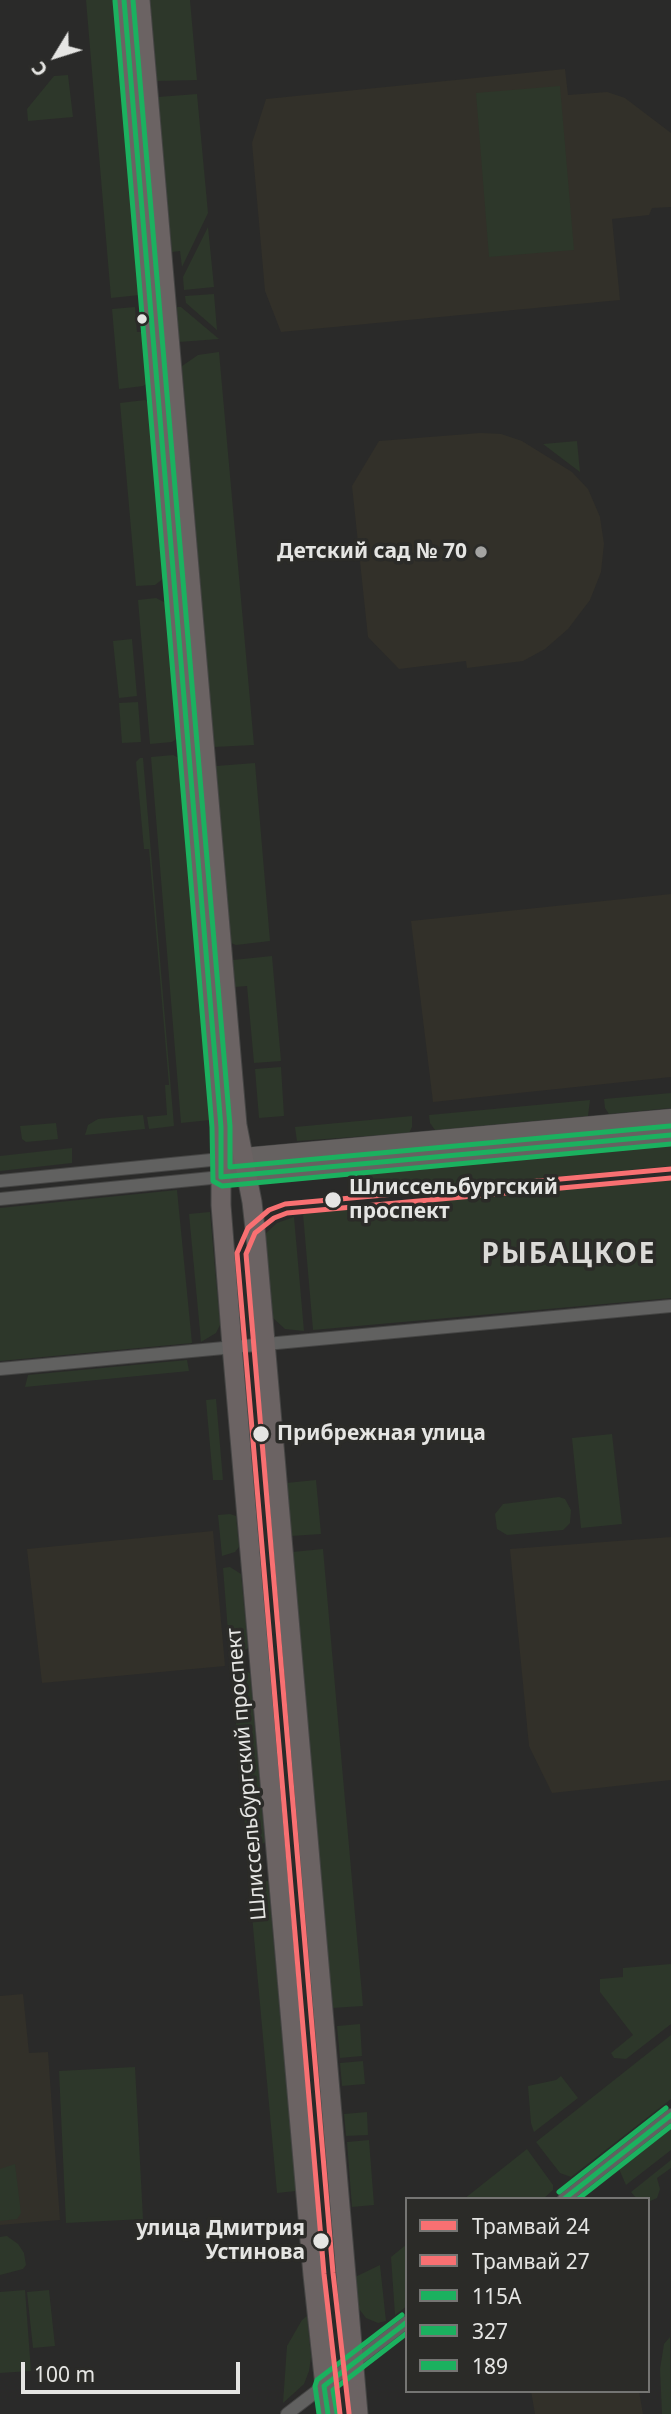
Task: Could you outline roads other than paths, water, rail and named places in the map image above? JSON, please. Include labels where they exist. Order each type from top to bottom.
[{"type":"main road","name":"Шлиссельбургский проспект","points":[[124,0],[220,1114],[221,1205],[232,1346],[328,2414]]},
{"type":"main road","points":[[141,0],[237,1125],[256,1238],[358,2414]]},
{"type":"street","points":[[245,1166],[671,1118]]},
{"type":"street","points":[[0,1181],[221,1168],[671,1135]]},
{"type":"street","points":[[0,1199],[221,1168]]},
{"type":"street","points":[[0,1369],[671,1306]]},
{"type":"street","points":[[567,2197],[671,2115]]},
{"type":"street","points":[[287,2414],[405,2324]]},
{"type":"tram line","name":"24","points":[[340,2414],[324,2274],[237,1253],[248,1228],[269,1210],[285,1204],[671,1169]]},
{"type":"tram line","name":"27","points":[[349,2413],[333,2273],[246,1254],[255,1233],[274,1218],[287,1213],[671,1178]]},
{"type":"place","name":"Детский сад № 70","points":[[481,552]]},
{"type":"place","name":"Шлиссельбургский проспект","points":[[333,1200]]},
{"type":"place","name":"Прибрежная улица","points":[[261,1434]]},
{"type":"place","name":"улица Дмитрия Устинова","points":[[321,2241]]},
{"type":"district","name":"РЫБАЦКОЕ","points":[[569,1255]]}]
